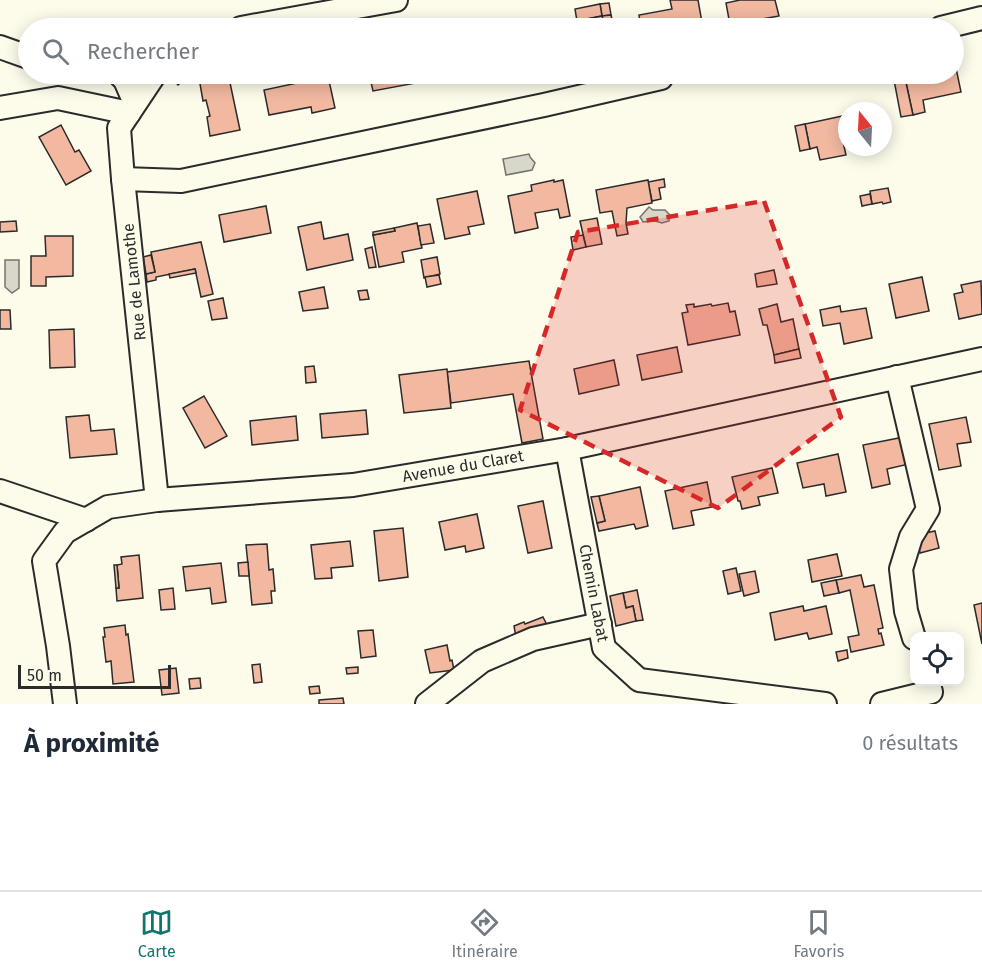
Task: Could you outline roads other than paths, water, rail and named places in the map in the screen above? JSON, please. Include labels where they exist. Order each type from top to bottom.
[{"type":"street","points":[[296,18],[396,0]]},
{"type":"street","points":[[964,22],[982,18]]},
{"type":"street","points":[[0,47],[18,53]]},
{"type":"street","points":[[0,108],[58,98],[132,108],[126,84]]},
{"type":"street","name":"Rue de Lamothe","points":[[148,84],[119,128],[157,500]]},
{"type":"street","points":[[123,179],[181,181],[634,84]]},
{"type":"street","name":"Avenue du Claret","points":[[65,704],[44,561],[64,532],[108,507],[157,500],[353,485],[567,449],[982,359]]},
{"type":"street","points":[[897,377],[928,509],[911,537],[901,569],[906,610],[913,632]]},
{"type":"street","name":"Chemin Labat","points":[[567,449],[604,648],[639,680],[825,704]]},
{"type":"street","points":[[0,491],[86,520]]},
{"type":"street","points":[[427,704],[482,661],[533,639],[600,624]]},
{"type":"street","points":[[882,704],[929,687]]}]
